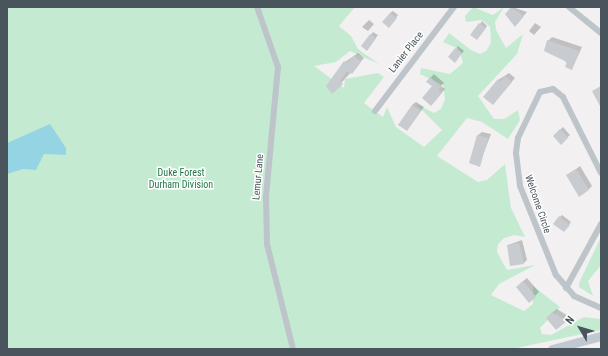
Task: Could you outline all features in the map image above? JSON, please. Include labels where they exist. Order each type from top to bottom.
[{"type":"street","name":"Lemur Lane","points":[[257,7],[278,67],[266,197],[267,244],[293,349]]},
{"type":"street","name":"Lanier Place","points":[[375,111],[454,7]]},
{"type":"street","points":[[569,7],[601,34]]},
{"type":"street","name":"Welcome Circle","points":[[601,173],[563,97],[553,90],[540,92],[518,138],[517,176],[534,225],[566,288],[579,299],[601,308]]},
{"type":"street","points":[[566,288],[601,224]]},
{"type":"street","points":[[552,349],[601,336]]},
{"type":"green space","name":"Duke Forest Durham Division","points":[[7,7],[355,7],[339,26],[351,36],[358,49],[379,64],[350,51],[336,62],[314,66],[344,88],[345,79],[378,73],[384,77],[364,103],[383,117],[387,107],[396,127],[424,147],[442,130],[416,104],[434,113],[441,109],[445,99],[443,85],[420,74],[421,68],[450,74],[463,63],[459,49],[443,42],[449,33],[471,50],[480,54],[486,51],[491,43],[490,27],[482,20],[466,22],[465,16],[473,7],[493,15],[504,7],[495,22],[496,30],[506,48],[523,34],[517,54],[478,96],[494,119],[504,119],[518,110],[520,120],[508,139],[482,122],[467,118],[437,156],[478,182],[487,180],[505,164],[511,208],[525,237],[514,235],[504,238],[498,244],[497,252],[507,270],[535,265],[499,284],[491,295],[524,311],[533,304],[533,286],[560,307],[540,328],[542,334],[551,335],[584,317],[601,319],[601,330],[512,349],[7,349]]},
{"type":"green space","points":[[601,237],[601,265],[588,281],[593,296],[579,287],[579,283]]},
{"type":"water","points":[[50,124],[66,148],[66,155],[44,154],[36,170],[23,169],[7,174],[7,143]]},
{"type":"building","points":[[511,7],[524,16],[515,27],[505,14]]},
{"type":"building","points":[[390,13],[397,18],[389,28],[382,22]]},
{"type":"building","points":[[479,23],[486,28],[477,40],[470,35]]},
{"type":"building","points":[[370,34],[376,38],[367,51],[361,46]]},
{"type":"building","points":[[547,40],[579,51],[572,70],[565,67],[567,62],[544,51]]},
{"type":"building","points":[[455,48],[462,53],[455,63],[448,57]]},
{"type":"building","points":[[354,56],[361,62],[352,74],[347,71],[340,81],[343,84],[332,94],[326,86],[344,61],[347,63]]},
{"type":"building","points":[[505,76],[512,82],[493,105],[483,97],[498,79],[500,82]]},
{"type":"building","points":[[430,77],[441,87],[438,90],[442,93],[431,106],[422,98],[432,86],[426,82]]},
{"type":"building","points":[[601,86],[601,108],[592,91]]},
{"type":"building","points":[[412,105],[421,111],[407,131],[398,125]]},
{"type":"building","points":[[560,129],[568,138],[561,145],[553,136]]},
{"type":"building","points":[[477,135],[488,138],[480,167],[469,163]]},
{"type":"building","points":[[576,169],[589,190],[579,197],[566,175]]},
{"type":"building","points":[[559,216],[570,225],[564,232],[553,224]]},
{"type":"building","points":[[519,243],[524,264],[510,266],[507,245]]},
{"type":"building","points":[[523,281],[536,297],[529,303],[516,287]]},
{"type":"building","points":[[552,312],[567,321],[556,330],[546,318]]}]
